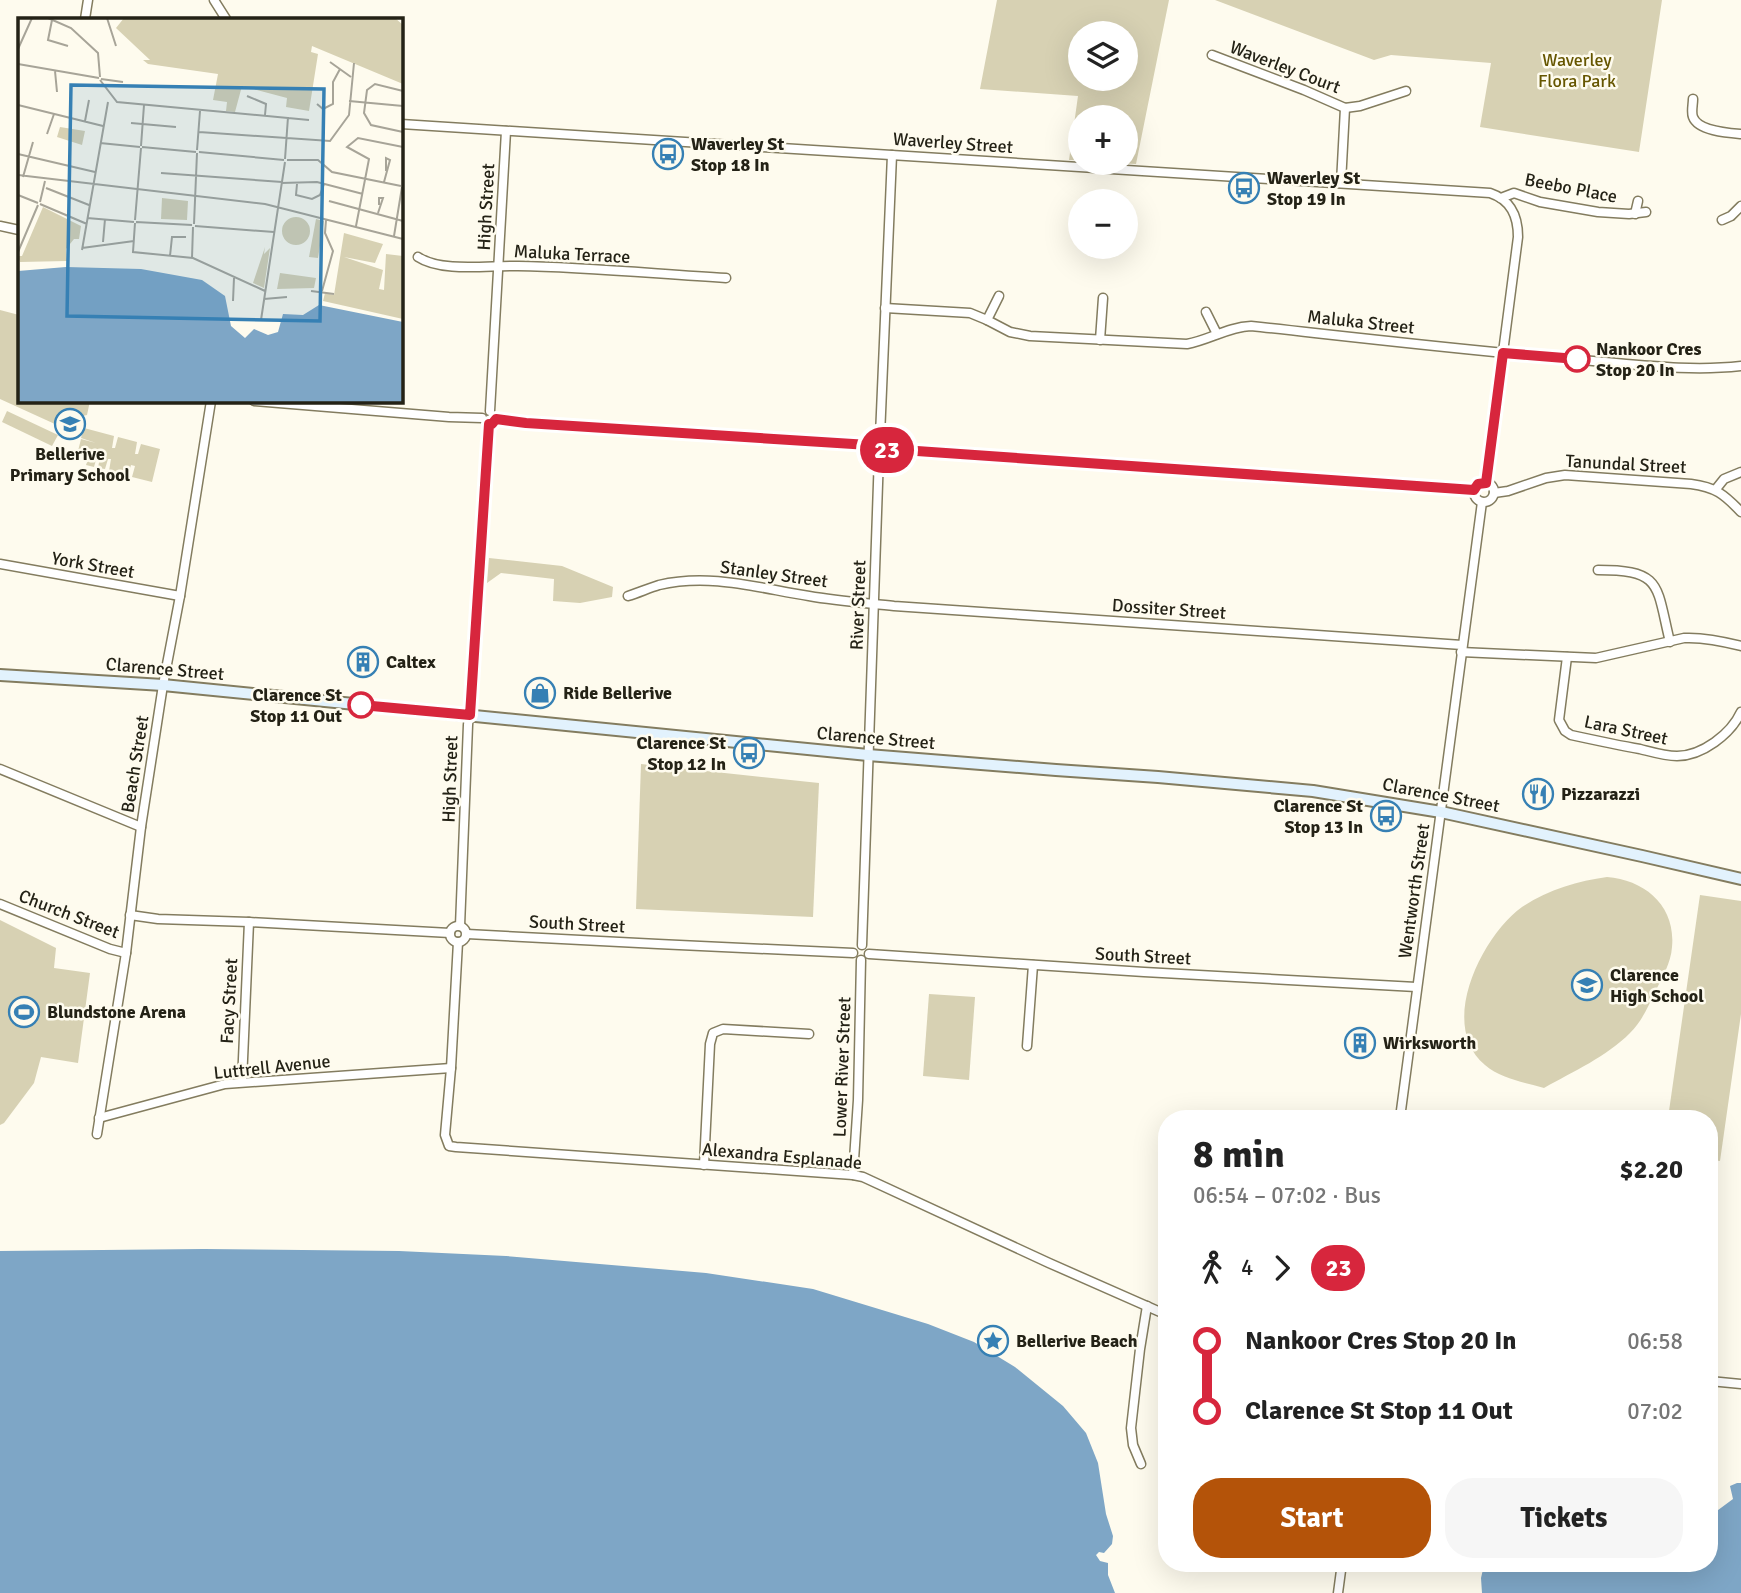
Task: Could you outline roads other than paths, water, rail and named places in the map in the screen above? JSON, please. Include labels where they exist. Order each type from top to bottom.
[{"type":"main road","name":"Clarence Street","points":[[0,675],[163,685],[869,755],[1338,794],[1441,812],[1741,879]]},
{"type":"street","points":[[85,18],[88,0]]},
{"type":"street","points":[[214,0],[225,18]]},
{"type":"street","name":"Waverley Court","points":[[1212,55],[1345,108],[1360,106],[1406,91]]},
{"type":"street","points":[[1693,99],[1692,115],[1697,123],[1714,131],[1741,134]]},
{"type":"street","name":"Waverley Court","points":[[1341,183],[1345,108]]},
{"type":"street","name":"Waverley Street","points":[[402,124],[1484,192],[1502,198]]},
{"type":"street","name":"High Street","points":[[460,926],[470,715],[489,421],[484,414],[490,411],[506,131]]},
{"type":"street","points":[[880,436],[892,155]]},
{"type":"street","name":"Beebo Place","points":[[1502,198],[1511,193],[1553,205],[1598,212],[1646,212]]},
{"type":"street","points":[[1486,483],[1518,229],[1515,212],[1502,198]]},
{"type":"street","name":"Beebo Place","points":[[1635,214],[1637,201]]},
{"type":"street","points":[[1722,220],[1731,216],[1741,206]]},
{"type":"street","points":[[0,226],[18,230]]},
{"type":"street","name":"Maluka Terrace","points":[[418,257],[438,265],[517,265],[726,278]]},
{"type":"street","points":[[987,320],[999,296]]},
{"type":"street","points":[[1100,340],[1103,298]]},
{"type":"street","name":"Maluka Street","points":[[885,308],[963,312],[1019,335],[1187,344],[1237,327],[1251,326],[1503,353],[1667,366],[1741,366]]},
{"type":"street","points":[[1206,312],[1217,334]]},
{"type":"street","name":"Beach Street","points":[[97,1134],[126,953],[141,827],[163,685],[211,402]]},
{"type":"street","points":[[266,402],[489,421],[869,445]]},
{"type":"street","points":[[869,445],[874,437],[880,436],[887,440],[888,449]]},
{"type":"street","points":[[869,445],[871,451],[879,455],[888,449],[1474,490]]},
{"type":"street","name":"River Street","points":[[869,755],[879,455]]},
{"type":"street","points":[[1741,472],[1724,479],[1716,489],[1729,498],[1741,512]]},
{"type":"street","name":"Tanundal Street","points":[[1493,493],[1508,492],[1546,478],[1565,475],[1691,484],[1716,489]]},
{"type":"street","points":[[1486,483],[1491,485],[1493,493],[1490,500],[1482,502],[1476,498],[1474,490],[1478,484],[1486,483]]},
{"type":"street","name":"Wentworth Street","points":[[1401,1110],[1482,502]]},
{"type":"street","name":"York Street","points":[[0,564],[180,596]]},
{"type":"street","points":[[1598,570],[1631,572],[1650,581],[1658,592],[1670,642]]},
{"type":"street","name":"Stanley Street","points":[[628,596],[656,586],[710,580],[874,604]]},
{"type":"street","name":"Dossiter Street","points":[[874,604],[1586,658],[1696,637],[1741,646]]},
{"type":"street","name":"Lara Street","points":[[1567,657],[1559,720],[1565,732],[1571,735],[1666,755],[1684,756],[1719,738],[1741,712]]},
{"type":"street","points":[[862,945],[869,755]]},
{"type":"street","points":[[0,769],[141,827]]},
{"type":"street","name":"Church Street","points":[[0,904],[126,953]]},
{"type":"street","points":[[130,915],[158,919],[450,933]]},
{"type":"street","name":"Facy Street","points":[[242,1082],[249,922]]},
{"type":"street","points":[[460,926],[467,934],[463,941],[458,943],[451,938],[450,933],[453,927],[460,926]]},
{"type":"street","name":"South Street","points":[[467,934],[853,953]]},
{"type":"street","points":[[451,1068],[458,943]]},
{"type":"street","points":[[862,945],[867,948],[869,954],[867,958],[856,959],[853,953],[856,947],[862,945]]},
{"type":"street","name":"South Street","points":[[869,954],[1416,987]]},
{"type":"street","name":"Lower River Street","points":[[853,1175],[858,1100],[861,960]]},
{"type":"street","points":[[1027,1046],[1033,965]]},
{"type":"street","points":[[704,1165],[710,1044],[713,1033],[723,1029],[810,1034]]},
{"type":"street","name":"Luttrell Avenue","points":[[100,1118],[225,1084],[451,1068]]},
{"type":"street","name":"Alexandra Esplanade","points":[[451,1068],[445,1135],[449,1146],[863,1177],[1158,1311]]},
{"type":"street","points":[[1141,1464],[1133,1446],[1131,1428],[1147,1306]]},
{"type":"street","points":[[1718,1382],[1741,1384]]},
{"type":"street","points":[[1338,1593],[1341,1572]]},
{"type":"water","points":[[0,1251],[399,1251],[506,1256],[706,1273],[813,1289],[928,1324],[974,1342],[1015,1367],[1063,1406],[1086,1433],[1098,1463],[1106,1514],[1113,1536],[1112,1544],[1104,1553],[1099,1552],[1096,1555],[1100,1561],[1108,1563],[1108,1575],[1115,1593],[0,1593]]},
{"type":"water","points":[[1741,1483],[1741,1593],[1482,1593],[1482,1572],[1718,1572],[1718,1510],[1733,1499],[1730,1486]]},
{"type":"place","name":"Waverley St Stop 18 In","points":[[668,154]]},
{"type":"place","name":"Waverley St Stop 19 In","points":[[1244,188]]},
{"type":"place","name":"Nankoor Cres Stop 20 In","points":[[1577,359]]},
{"type":"place","name":"Bellerive Primary School","points":[[70,424]]},
{"type":"place","name":"Caltex","points":[[363,662]]},
{"type":"place","name":"Ride Bellerive","points":[[540,693]]},
{"type":"place","name":"Clarence St Stop 11 Out","points":[[361,705]]},
{"type":"place","name":"Clarence St Stop 12 In","points":[[749,753]]},
{"type":"place","name":"Pizzarazzi","points":[[1538,794]]},
{"type":"place","name":"Clarence St Stop 13 In","points":[[1386,816]]},
{"type":"place","name":"Clarence High School","points":[[1587,985]]},
{"type":"place","name":"Blundstone Arena","points":[[24,1012]]},
{"type":"place","name":"Wirksworth","points":[[1360,1043]]},
{"type":"place","name":"Bellerive Beach","points":[[993,1341]]},
{"type":"park label","name":"Waverley Flora Park","points":[[1577,70]]}]
